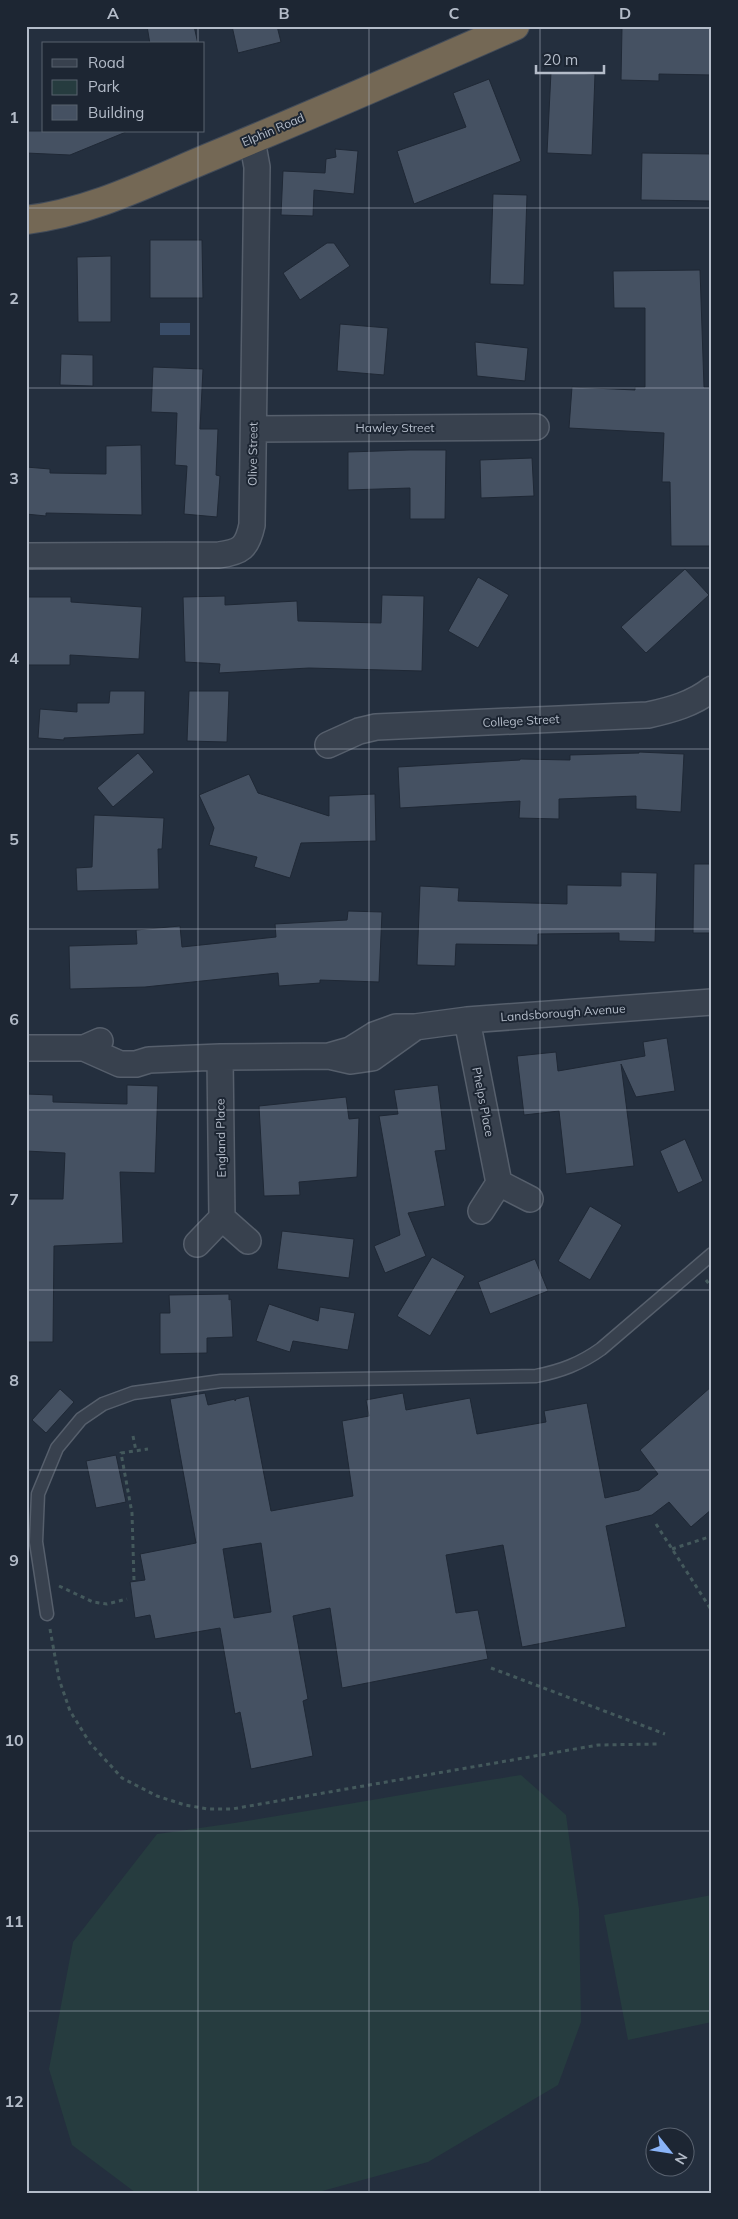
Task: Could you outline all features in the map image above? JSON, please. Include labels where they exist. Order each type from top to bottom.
[{"type":"highway","name":"Elphin Road","points":[[26,220],[70,212],[102,202],[252,140],[515,26]]},
{"type":"street","name":"Olive Street","points":[[26,556],[219,555],[234,553],[242,548],[249,539],[252,525],[257,167],[252,140]]},
{"type":"street","name":"Hawley Street","points":[[254,430],[536,427]]},
{"type":"street","name":"College Street","points":[[328,746],[359,731],[376,727],[648,715],[684,706],[712,689]]},
{"type":"street","name":"Landsborough Avenue","points":[[26,1048],[84,1048],[99,1041],[114,1044],[149,1060],[329,1056],[350,1050],[374,1034],[396,1027],[712,1002]]},
{"type":"street","name":"Phelps Place","points":[[467,1020],[500,1183]]},
{"type":"street","name":"England Place","points":[[220,1057],[222,1218]]},
{"type":"street","points":[[481,1211],[500,1183],[530,1198]]},
{"type":"street","points":[[197,1244],[222,1218],[248,1242]]},
{"type":"lane","points":[[47,1614],[36,1542],[38,1494],[57,1448],[81,1419],[103,1404],[133,1393],[221,1381],[536,1376],[560,1371],[585,1360],[601,1349],[712,1254]]},
{"type":"path","points":[[133,1436],[136,1451]]},
{"type":"path","points":[[134,1580],[132,1513],[121,1453],[148,1449]]},
{"type":"path","points":[[656,1524],[712,1612]]},
{"type":"path","points":[[672,1549],[712,1536]]},
{"type":"path","points":[[41,1574],[67,1590],[94,1602],[107,1604],[127,1599]]},
{"type":"path","points":[[47,1614],[59,1679],[70,1711],[90,1742],[122,1778],[156,1796],[185,1805],[208,1809],[232,1809],[304,1798],[598,1745],[658,1744]]},
{"type":"path","points":[[491,1668],[665,1734]]},
{"type":"green space","points":[[521,1775],[566,1815],[579,1909],[581,2022],[558,2085],[428,2162],[315,2193],[136,2193],[72,2145],[49,2069],[73,1942],[157,1834],[248,1821]]},
{"type":"green space","points":[[712,1895],[712,2022],[628,2040],[604,1915]]},
{"type":"water","points":[[160,323],[190,323],[190,335],[160,335]]},
{"type":"building","points":[[147,26],[194,26],[198,42],[150,42]]},
{"type":"building","points":[[232,26],[277,26],[281,42],[238,53]]},
{"type":"building","points":[[672,26],[712,26],[712,75],[659,74],[659,81],[621,80],[622,28],[672,28]]},
{"type":"building","points":[[551,72],[595,74],[592,155],[547,153]]},
{"type":"building","points":[[489,79],[521,161],[414,204],[397,151],[466,127],[453,93]]},
{"type":"building","points":[[26,131],[126,132],[70,155],[26,153]]},
{"type":"building","points":[[335,149],[358,151],[354,194],[314,190],[313,216],[281,215],[283,171],[325,173],[326,159],[336,157]]},
{"type":"building","points":[[642,153],[712,154],[710,201],[641,200]]},
{"type":"building","points":[[493,194],[527,195],[524,285],[490,284]]},
{"type":"building","points":[[150,240],[202,240],[203,298],[150,298]]},
{"type":"building","points":[[327,243],[334,243],[350,266],[300,300],[283,273]]},
{"type":"building","points":[[111,256],[111,322],[78,322],[77,257]]},
{"type":"building","points":[[700,270],[704,387],[711,387],[712,546],[671,546],[670,482],[662,482],[664,433],[569,428],[572,387],[635,390],[635,387],[645,387],[645,308],[614,308],[613,271]]},
{"type":"building","points":[[340,324],[388,328],[384,375],[337,371]]},
{"type":"building","points":[[475,342],[528,348],[525,381],[477,376]]},
{"type":"building","points":[[61,354],[93,355],[93,386],[60,385]]},
{"type":"building","points":[[153,367],[203,369],[200,429],[218,429],[216,475],[220,476],[217,517],[184,514],[187,466],[175,465],[177,413],[151,412]]},
{"type":"building","points":[[141,445],[142,515],[46,513],[46,516],[26,514],[26,467],[50,469],[50,473],[106,474],[106,446]]},
{"type":"building","points":[[446,450],[445,519],[410,519],[410,488],[348,490],[348,452]]},
{"type":"building","points":[[532,458],[534,496],[481,498],[480,460]]},
{"type":"building","points":[[685,569],[709,595],[646,653],[621,627]]},
{"type":"building","points":[[478,577],[509,595],[478,648],[448,631]]},
{"type":"building","points":[[382,595],[424,596],[422,671],[309,668],[219,673],[220,664],[185,662],[183,597],[225,596],[225,605],[297,601],[298,621],[381,623]]},
{"type":"building","points":[[26,597],[71,597],[71,602],[142,607],[139,659],[70,655],[70,665],[26,665]]},
{"type":"building","points":[[110,691],[145,691],[144,734],[64,738],[64,740],[38,738],[40,709],[77,712],[77,703],[109,703]]},
{"type":"building","points":[[189,691],[229,691],[227,742],[187,741]]},
{"type":"building","points":[[639,752],[684,754],[681,812],[636,809],[636,796],[559,799],[559,819],[519,818],[520,801],[400,808],[398,767],[520,759],[570,760],[570,755]]},
{"type":"building","points":[[138,753],[154,772],[113,807],[97,788]]},
{"type":"building","points":[[249,774],[258,793],[329,816],[329,796],[375,794],[376,841],[301,843],[290,878],[254,867],[257,857],[209,845],[214,828],[199,795]]},
{"type":"building","points":[[94,815],[164,818],[162,849],[158,849],[159,889],[77,891],[76,868],[92,867]]},
{"type":"building","points":[[694,864],[712,864],[712,933],[693,933]]},
{"type":"building","points":[[621,872],[657,873],[655,942],[619,941],[619,933],[538,934],[538,945],[456,944],[455,966],[417,965],[420,886],[459,888],[458,901],[567,904],[567,885],[621,886]]},
{"type":"building","points":[[348,911],[382,912],[379,982],[320,980],[320,983],[279,986],[278,973],[145,987],[70,989],[69,946],[137,944],[136,930],[180,926],[182,947],[276,937],[275,924],[347,920]]},
{"type":"building","points":[[667,1038],[675,1091],[636,1097],[621,1064],[634,1166],[566,1174],[559,1111],[524,1115],[517,1056],[556,1052],[558,1071],[645,1056],[643,1042]]},
{"type":"building","points":[[127,1085],[158,1086],[155,1173],[120,1172],[123,1243],[54,1246],[53,1342],[26,1342],[26,1199],[63,1199],[65,1153],[26,1151],[26,1094],[53,1095],[53,1102],[127,1104]]},
{"type":"building","points":[[438,1085],[446,1150],[435,1151],[445,1206],[408,1213],[426,1256],[385,1273],[374,1246],[400,1235],[379,1116],[398,1114],[394,1090]]},
{"type":"building","points":[[346,1097],[349,1119],[359,1118],[357,1177],[299,1182],[300,1195],[264,1196],[259,1106]]},
{"type":"building","points":[[685,1139],[703,1181],[678,1193],[660,1151]]},
{"type":"building","points":[[590,1206],[622,1225],[590,1280],[558,1261]]},
{"type":"building","points":[[282,1231],[354,1239],[349,1278],[277,1269]]},
{"type":"building","points":[[432,1257],[465,1276],[430,1336],[397,1316]]},
{"type":"building","points":[[535,1259],[548,1291],[490,1314],[478,1282]]},
{"type":"building","points":[[229,1294],[229,1300],[231,1299],[233,1337],[207,1338],[207,1353],[160,1354],[160,1313],[170,1313],[169,1295]]},
{"type":"building","points":[[269,1304],[318,1321],[320,1307],[355,1313],[348,1350],[293,1341],[290,1352],[256,1341]]},
{"type":"building","points":[[712,1386],[712,1509],[691,1527],[669,1502],[652,1515],[606,1526],[626,1627],[522,1647],[503,1545],[446,1555],[456,1613],[478,1610],[488,1659],[342,1688],[330,1608],[293,1616],[308,1699],[303,1701],[313,1756],[251,1769],[240,1712],[235,1714],[220,1628],[155,1639],[150,1615],[135,1618],[130,1582],[145,1580],[140,1554],[196,1543],[170,1399],[205,1393],[208,1405],[235,1399],[235,1401],[236,1399],[249,1396],[271,1511],[353,1496],[342,1421],[369,1416],[366,1400],[403,1393],[406,1410],[470,1398],[477,1434],[546,1422],[544,1411],[587,1403],[605,1498],[639,1490],[658,1474],[640,1450]],"holes":[[[261,1543],[271,1612],[234,1618],[223,1549]]]},
{"type":"building","points":[[60,1389],[74,1402],[46,1433],[32,1420]]},
{"type":"building","points":[[116,1455],[126,1502],[96,1508],[86,1461]]}]
